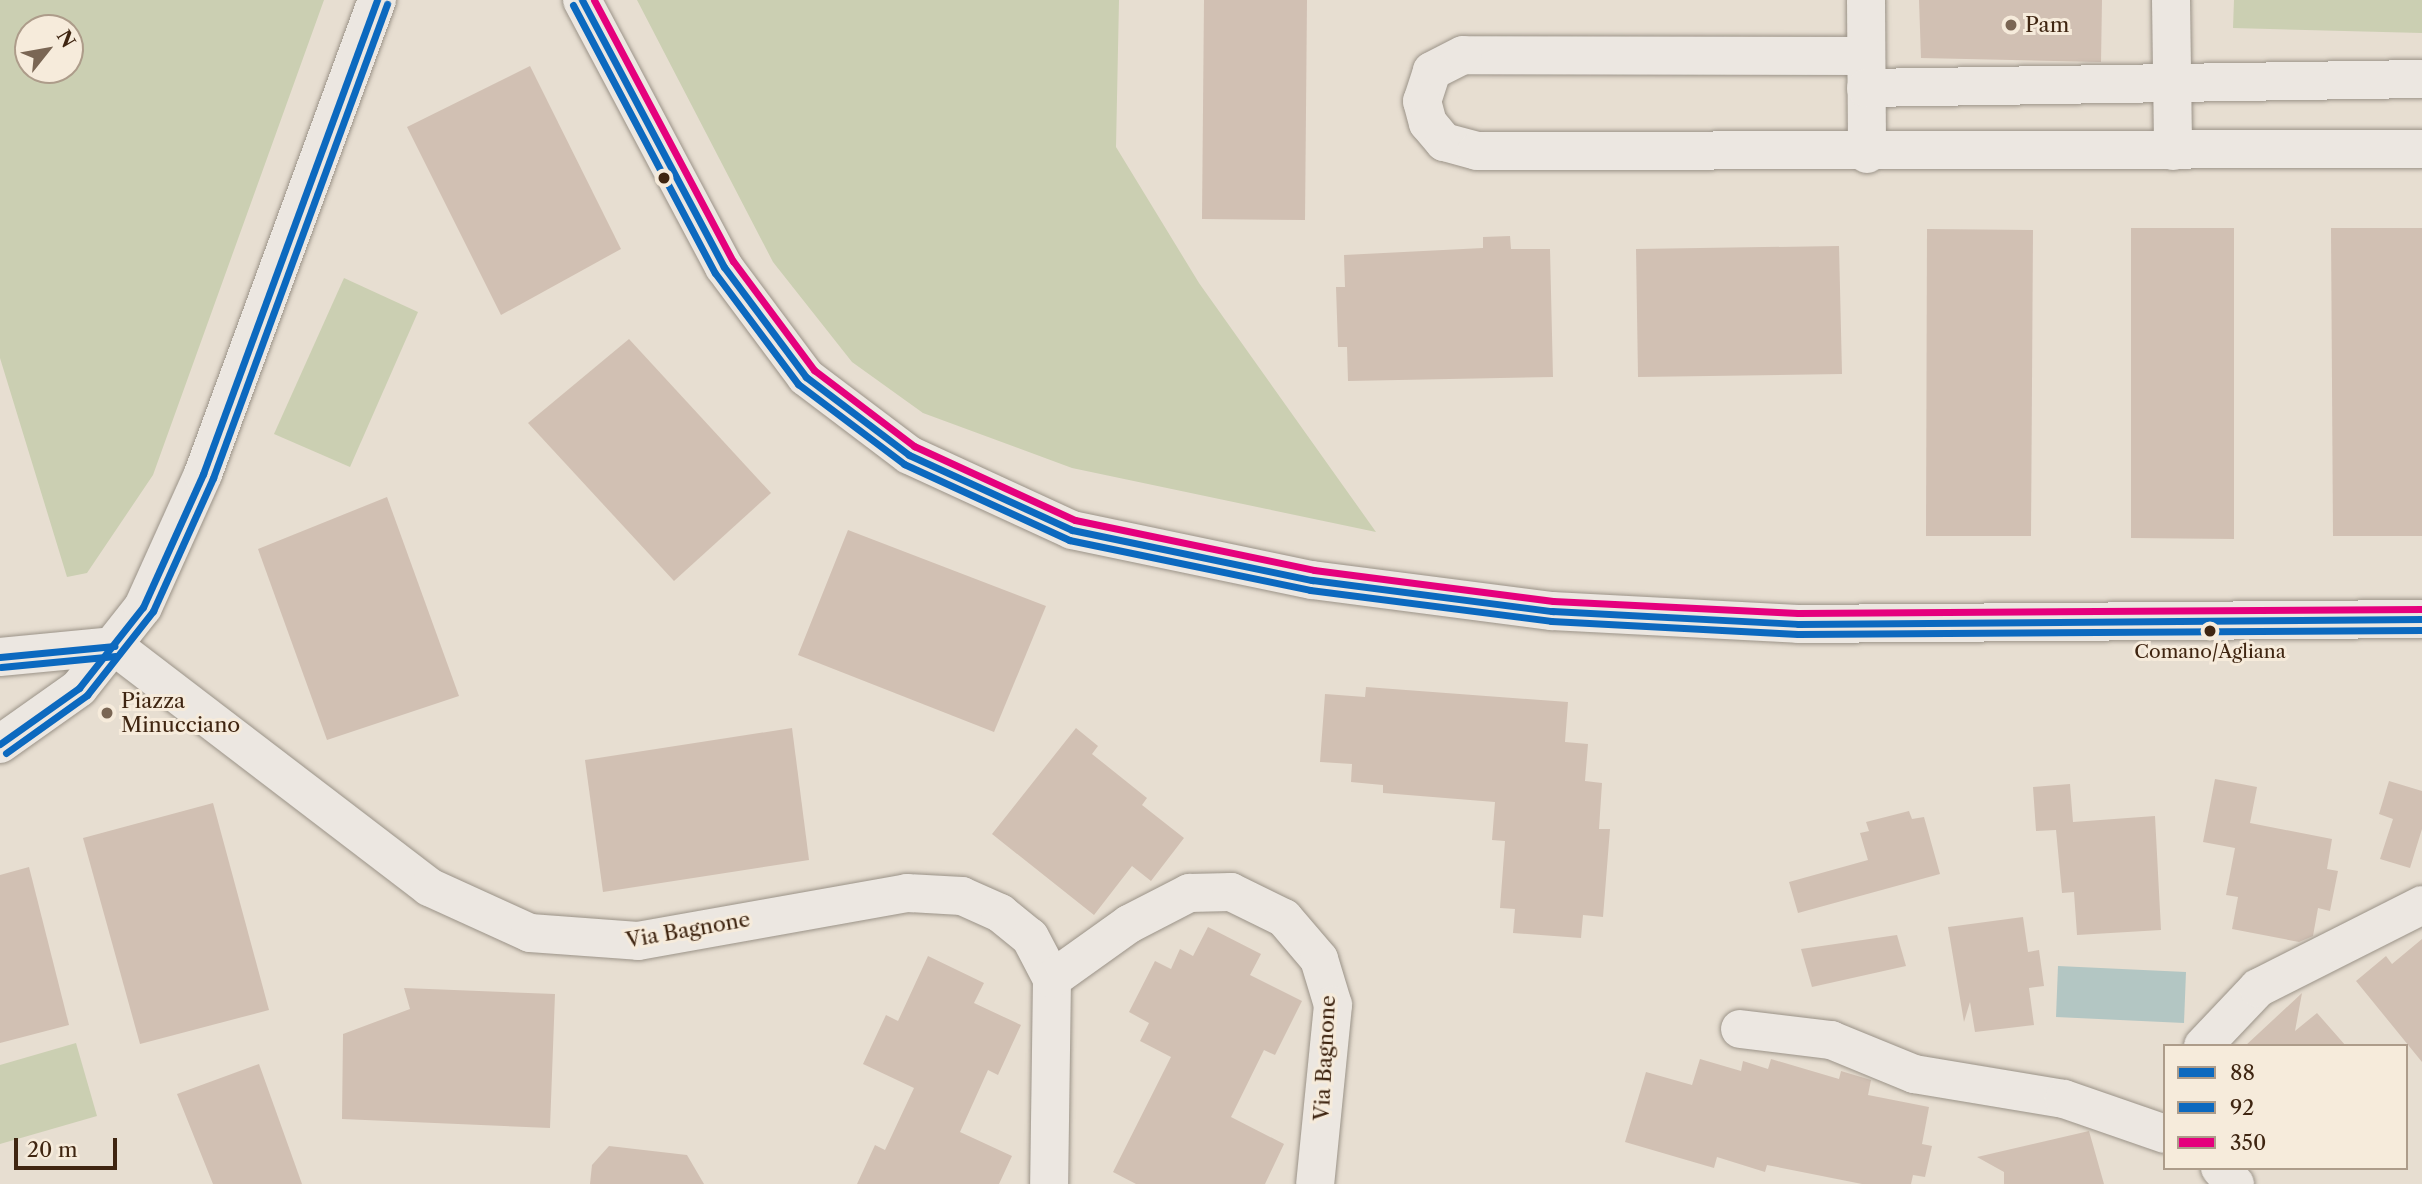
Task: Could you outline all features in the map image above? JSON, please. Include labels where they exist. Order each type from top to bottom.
[{"type":"street","points":[[0,744],[68,697],[114,646],[157,580],[203,474],[377,0]]},
{"type":"street","points":[[582,0],[724,267],[806,377],[921,462],[1072,530],[1312,580],[1552,611],[1798,624],[2422,619]]},
{"type":"street","points":[[1866,0],[1867,154]]},
{"type":"street","points":[[2171,0],[2173,151]]},
{"type":"street","points":[[2422,79],[2171,83],[1463,55],[1432,71],[1422,101],[1435,133],[1466,150],[1867,154],[2422,149]]},
{"type":"street","points":[[0,657],[114,646]]},
{"type":"street","name":"Via Bagnone","points":[[114,646],[429,887],[523,931],[585,942],[638,941],[928,893],[962,896],[1000,913],[1030,937],[1052,979],[1049,1184]]},
{"type":"street","name":"Via Bagnone","points":[[1052,979],[1129,924],[1189,892],[1238,894],[1284,918],[1319,959],[1332,997],[1315,1184]]},
{"type":"street","points":[[2205,1044],[2258,988],[2422,905]]},
{"type":"street","points":[[1740,1029],[1831,1040],[1914,1074],[2064,1099],[2163,1133]]},
{"type":"street","points":[[2222,1170],[2235,1184]]},
{"type":"green space","points":[[0,0],[324,0],[153,475],[87,573],[67,577],[0,358]]},
{"type":"green space","points":[[637,0],[1119,0],[1116,147],[1199,283],[1376,532],[1072,468],[923,413],[852,362],[773,262]]},
{"type":"green space","points":[[2234,0],[2422,0],[2422,33],[2233,28]]},
{"type":"green space","points":[[344,278],[418,312],[350,467],[274,434]]},
{"type":"green space","points":[[76,1043],[97,1116],[0,1144],[0,1065]]},
{"type":"shaded area","points":[[2058,966],[2186,972],[2184,1023],[2056,1017]]},
{"type":"building","points":[[1204,0],[1307,0],[1305,220],[1202,219]]},
{"type":"building","name":"Pam","points":[[1919,0],[2102,0],[2101,62],[1921,58]]},
{"type":"building","points":[[530,66],[621,249],[501,315],[407,127]]},
{"type":"building","points":[[2131,228],[2234,228],[2234,539],[2131,538]]},
{"type":"building","points":[[2331,228],[2422,228],[2422,536],[2333,536]]},
{"type":"building","points":[[1927,229],[2033,230],[2031,536],[1926,536]]},
{"type":"building","points":[[1510,236],[1511,249],[1550,249],[1553,377],[1348,381],[1347,347],[1338,347],[1336,287],[1345,287],[1344,255],[1483,248],[1483,237]]},
{"type":"building","points":[[1839,246],[1842,374],[1638,377],[1636,249]]},
{"type":"building","points":[[629,339],[771,493],[674,581],[528,423]]},
{"type":"building","points":[[387,497],[459,696],[327,740],[258,549]]},
{"type":"building","points":[[848,530],[1046,606],[994,732],[798,655]]},
{"type":"building","points":[[1366,687],[1568,702],[1565,742],[1588,744],[1585,781],[1602,783],[1599,829],[1610,829],[1603,917],[1583,915],[1581,938],[1513,933],[1515,909],[1500,908],[1505,841],[1492,840],[1495,802],[1383,793],[1383,785],[1351,782],[1352,764],[1320,762],[1325,694],[1365,697]]},
{"type":"building","points":[[792,728],[809,860],[603,892],[585,760]]},
{"type":"building","points":[[1076,728],[1098,746],[1092,754],[1147,798],[1142,805],[1184,838],[1151,881],[1132,866],[1094,915],[992,834]]},
{"type":"building","points":[[2215,779],[2257,787],[2250,823],[2332,839],[2327,869],[2338,871],[2330,911],[2318,908],[2313,936],[2299,942],[2232,929],[2238,897],[2226,895],[2235,848],[2203,842]]},
{"type":"building","points":[[2389,781],[2422,791],[2422,829],[2410,868],[2380,859],[2393,819],[2379,814]]},
{"type":"building","points":[[2070,784],[2073,822],[2155,816],[2161,930],[2077,935],[2074,892],[2062,893],[2056,830],[2036,831],[2033,787]]},
{"type":"building","points":[[213,803],[269,1010],[140,1044],[83,838]]},
{"type":"building","points":[[1909,811],[1912,819],[1924,817],[1940,874],[1798,913],[1789,882],[1868,860],[1860,833],[1869,831],[1866,822]]},
{"type":"building","points":[[29,867],[69,1025],[0,1043],[0,875]]},
{"type":"building","points":[[2023,917],[2028,952],[2039,950],[2044,986],[2029,988],[2034,1025],[1975,1032],[1970,1002],[1964,1022],[1948,927]]},
{"type":"building","points":[[1208,927],[1261,954],[1250,975],[1302,1001],[1275,1055],[1264,1050],[1231,1117],[1284,1144],[1265,1184],[1136,1184],[1113,1172],[1171,1057],[1140,1041],[1149,1023],[1129,1012],[1155,961],[1171,969],[1180,949],[1193,956]]},
{"type":"building","points":[[1897,935],[1906,966],[1812,987],[1801,949]]},
{"type":"building","points":[[2422,939],[2422,1062],[2356,981],[2386,956],[2392,964]]},
{"type":"building","points":[[928,956],[984,983],[974,1003],[1021,1025],[998,1075],[988,1070],[960,1132],[1012,1156],[999,1184],[857,1184],[875,1145],[885,1150],[914,1088],[863,1064],[886,1015],[898,1021]]},
{"type":"building","points":[[404,988],[555,994],[550,1128],[342,1119],[343,1034],[410,1009]]},
{"type":"building","points":[[2302,993],[2295,1031],[2317,1013],[2344,1044],[2247,1044]]},
{"type":"building","points":[[1700,1059],[1741,1071],[1743,1061],[1768,1069],[1771,1059],[1839,1079],[1841,1071],[1871,1080],[1868,1095],[1929,1107],[1922,1144],[1932,1146],[1925,1177],[1913,1175],[1911,1184],[1862,1184],[1767,1165],[1765,1172],[1717,1157],[1714,1168],[1625,1142],[1646,1072],[1692,1085]]},
{"type":"building","points":[[259,1064],[302,1184],[213,1184],[177,1094]]},
{"type":"building","points":[[2089,1131],[2104,1184],[2004,1184],[2004,1172],[1977,1157]]},
{"type":"building","points":[[609,1146],[687,1155],[704,1184],[590,1184],[592,1165]]},
{"type":"transit line","name":"88","points":[[0,744],[79,688],[143,607],[203,474],[377,0]]},
{"type":"transit line","name":"88","points":[[582,0],[724,267],[806,377],[909,455],[1072,530],[1312,580],[1552,611],[1798,624],[2422,619]]},
{"type":"transit line","name":"350","points":[[594,0],[733,261],[814,370],[914,446],[1075,520],[1314,570],[1553,601],[1798,613],[2422,609]]},
{"type":"transit line","name":"92","points":[[6,753],[87,695],[153,611],[213,478],[387,4]]},
{"type":"transit line","name":"92","points":[[573,5],[715,273],[798,384],[904,464],[1069,540],[1310,590],[1551,621],[1798,634],[2422,630]]},
{"type":"transit line","name":"88","points":[[0,657],[114,646]]},
{"type":"transit line","name":"92","points":[[1,667],[115,656]]},
{"type":"place","name":"Pam","points":[[2011,25]]},
{"type":"place","name":"Comano/Agliana","points":[[2210,631]]},
{"type":"place","name":"Piazza Minucciano","points":[[107,713]]}]
